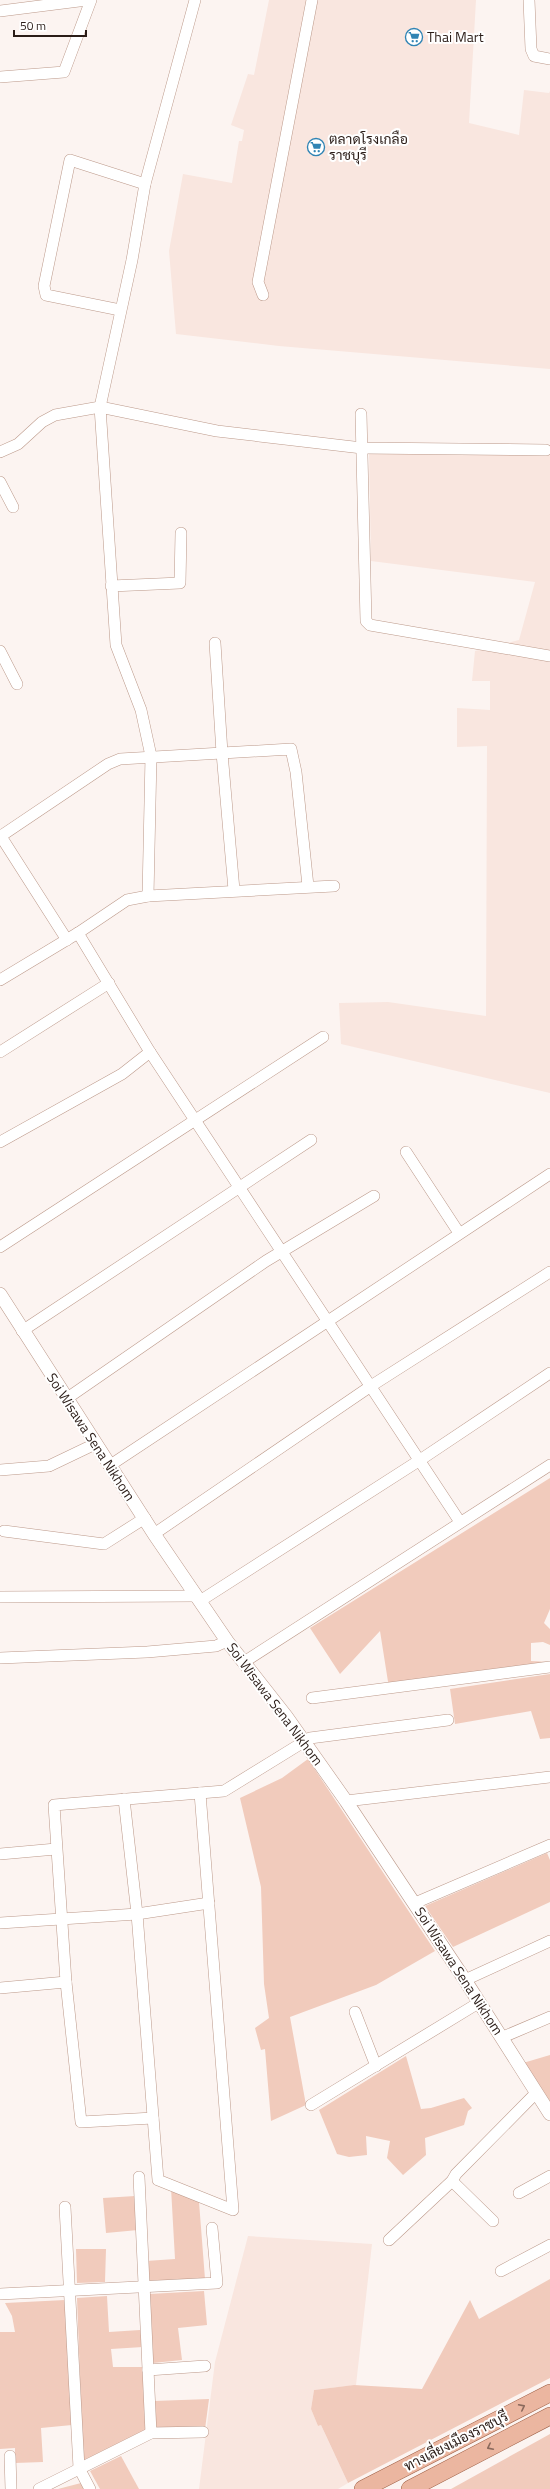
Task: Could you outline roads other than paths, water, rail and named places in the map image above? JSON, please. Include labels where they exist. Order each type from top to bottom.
[{"type":"main road","name":"ทางเลี่ยงเมืองราชบุรี","points":[[363,2489],[550,2392]]},
{"type":"main road","name":"ทางเลี่ยงเมืองราชบุรี","points":[[410,2489],[550,2416]]},
{"type":"street","points":[[0,11],[87,0]]},
{"type":"street","points":[[0,77],[64,72],[91,0]]},
{"type":"street","points":[[148,896],[150,756],[141,710],[116,645],[100,407],[132,260],[145,184],[195,0]]},
{"type":"street","points":[[263,296],[258,282],[312,0]]},
{"type":"street","points":[[529,0],[531,49],[534,56],[550,59]]},
{"type":"street","points":[[120,310],[46,295],[44,286],[70,160],[145,184]]},
{"type":"street","points":[[0,452],[18,444],[42,422],[55,415],[100,407],[217,431],[362,448],[546,450]]},
{"type":"street","points":[[361,414],[366,621],[370,625],[550,656]]},
{"type":"street","points":[[0,482],[13,507]]},
{"type":"street","points":[[111,586],[180,583],[181,533]]},
{"type":"street","points":[[215,643],[222,753],[234,890]]},
{"type":"street","points":[[0,651],[17,684]]},
{"type":"street","points":[[67,940],[0,836],[108,764],[120,759],[280,748],[293,751],[308,886]]},
{"type":"street","points":[[0,980],[67,940],[127,900],[148,896],[234,890],[334,886]]},
{"type":"street","points":[[78,933],[150,1052],[460,1522]]},
{"type":"street","points":[[0,1052],[109,983]]},
{"type":"street","points":[[0,1247],[323,1037]]},
{"type":"street","points":[[0,1142],[122,1074],[150,1052]]},
{"type":"street","points":[[22,1330],[312,1140]]},
{"type":"street","points":[[406,1152],[459,1233]]},
{"type":"street","points":[[109,1466],[327,1320],[550,1174]]},
{"type":"street","points":[[66,1399],[282,1251],[374,1196]]},
{"type":"street","points":[[154,1534],[371,1386],[550,1272]]},
{"type":"street","name":"Soi Wisawa Sena Nikhom","points":[[0,1294],[154,1534],[227,1641],[304,1743],[415,1903],[480,2002],[550,2114]]},
{"type":"street","points":[[0,1597],[198,1599],[420,1460],[550,1373]]},
{"type":"street","points":[[0,1470],[49,1466],[96,1444]]},
{"type":"street","points":[[244,1662],[550,1465]]},
{"type":"street","points":[[4,1531],[104,1544],[145,1518]]},
{"type":"street","points":[[0,1658],[178,1649],[216,1646],[227,1641]]},
{"type":"street","points":[[312,1698],[550,1667]]},
{"type":"street","points":[[153,2118],[81,2122],[66,1982],[54,1805],[224,1791],[233,1787],[310,1738],[448,1720]]},
{"type":"street","points":[[346,1802],[550,1777]]},
{"type":"street","points":[[124,1799],[137,1914],[158,2180],[233,2210],[200,1793]]},
{"type":"street","points":[[415,1903],[550,1845]]},
{"type":"street","points":[[0,1854],[56,1849]]},
{"type":"street","points":[[0,1923],[137,1914],[209,1904]]},
{"type":"street","points":[[465,1980],[550,1940]]},
{"type":"street","points":[[0,1988],[66,1982]]},
{"type":"street","points":[[311,2105],[480,2002]]},
{"type":"street","points":[[355,2012],[376,2066]]},
{"type":"street","points":[[502,2037],[550,2017]]},
{"type":"street","points":[[388,2240],[452,2181],[456,2174],[536,2093]]},
{"type":"street","points":[[519,2193],[550,2176]]},
{"type":"street","points":[[139,2177],[151,2433]]},
{"type":"street","points":[[452,2181],[494,2220]]},
{"type":"street","points":[[65,2207],[71,2290],[79,2468],[90,2489]]},
{"type":"street","points":[[0,2294],[217,2283],[212,2228]]},
{"type":"street","points":[[501,2271],[550,2245]]},
{"type":"street","points":[[148,2370],[205,2366]]},
{"type":"street","points":[[39,2489],[151,2433],[203,2432]]},
{"type":"street","points":[[10,2456],[11,2489]]},
{"type":"place","name":"Thai Mart","points":[[414,37]]},
{"type":"place","name":"ตลาดโรงเกลือ ราชบุรี","points":[[316,147]]}]
